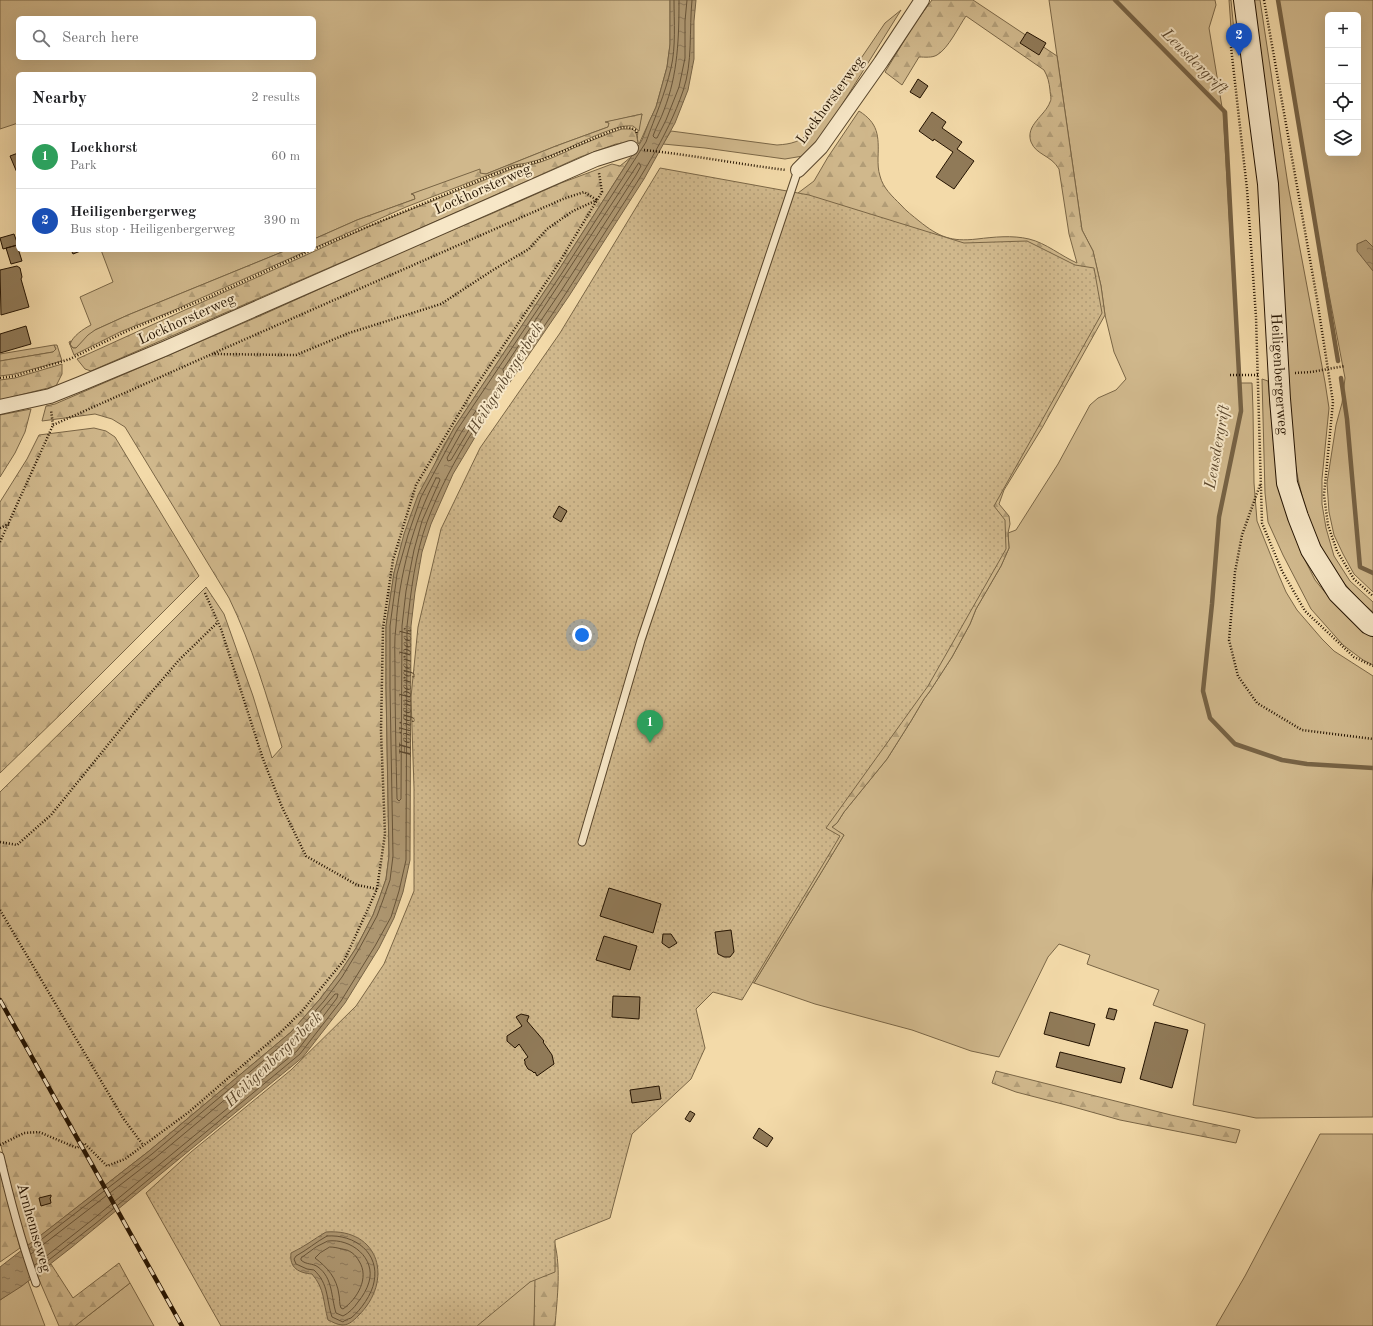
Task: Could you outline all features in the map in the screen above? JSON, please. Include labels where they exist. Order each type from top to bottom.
[{"type":"main road","name":"Heiligenbergerweg","points":[[1244,0],[1268,184],[1280,399],[1287,483],[1310,550],[1338,593],[1369,624],[1373,626]]},
{"type":"street","name":"Lockhorsterweg","points":[[798,170],[821,147],[881,62],[922,0]]},
{"type":"street","name":"Lockhorsterweg","points":[[0,407],[50,396],[80,384],[178,343],[596,159],[633,148]]},
{"type":"lane","points":[[582,842],[641,640],[798,170]]},
{"type":"lane","name":"Arnhemseweg","points":[[0,1156],[14,1215],[36,1283]]},
{"type":"path","points":[[1264,0],[1334,402],[1324,495],[1328,525],[1340,557],[1354,579],[1373,596]]},
{"type":"path","points":[[316,249],[492,175],[516,166],[526,165],[538,161],[619,128],[626,127],[636,130],[638,138],[633,148],[676,153],[729,163],[789,171],[798,170]]},
{"type":"path","points":[[0,1145],[24,1133],[39,1132],[77,1148],[84,1143],[106,1166],[125,1159],[189,1112],[280,1033],[303,1010],[346,958],[377,889],[385,834],[381,731],[383,628],[393,560],[416,485],[472,392],[557,266],[602,192],[596,159]]},
{"type":"path","points":[[53,425],[563,199],[584,192],[597,200]]},
{"type":"path","points":[[212,354],[296,355],[349,333],[441,304],[493,270],[529,249],[547,229],[573,211],[597,200]]},
{"type":"path","points":[[0,378],[15,376],[70,359],[122,333],[209,297],[309,252]]},
{"type":"path","points":[[1230,376],[1247,375]]},
{"type":"path","points":[[0,542],[53,425],[50,396]]},
{"type":"path","points":[[1261,483],[1242,535],[1235,572],[1230,640],[1238,676],[1257,703],[1302,730],[1373,739]]},
{"type":"path","points":[[0,528],[9,524]]},
{"type":"path","points":[[205,593],[218,622],[263,758],[282,807],[306,856],[357,885],[377,889]]},
{"type":"path","points":[[0,842],[17,845],[51,815],[179,660],[218,622]]},
{"type":"path","points":[[0,910],[122,1118],[143,1145]]},
{"type":"green space","points":[[0,0],[670,0],[670,45],[667,67],[656,107],[639,144],[638,128],[642,114],[607,122],[610,124],[608,127],[486,174],[480,173],[480,170],[412,194],[415,199],[357,220],[316,238],[316,72],[16,72],[16,124],[0,129]]},
{"type":"green space","points":[[932,0],[973,0],[1057,56],[1082,230],[1093,251],[1101,286],[1105,315],[1042,428],[1004,490],[999,504],[1009,516],[1010,524],[1008,533],[1009,548],[1001,566],[976,609],[970,624],[952,657],[887,759],[844,812],[837,823],[832,827],[844,835],[754,983],[723,972],[798,193],[814,181],[828,157],[859,111],[870,120],[876,130],[878,143],[878,169],[883,184],[891,195],[905,209],[933,231],[939,235],[960,240],[996,237],[1029,239],[1041,243],[1077,263],[1069,234],[1059,169],[1056,164],[1036,150],[1031,142],[1030,136],[1033,126],[1051,101],[1049,82],[1044,70],[966,16],[949,43],[941,52],[933,57],[919,57],[902,85],[885,72],[915,23]]},
{"type":"green space","points":[[1049,0],[1215,0],[1216,5],[1209,28],[1223,113],[1239,383],[1252,383],[1254,483],[1257,521],[1286,592],[1297,610],[1334,651],[1373,676],[1373,1117],[1256,1118],[1193,1105],[1205,1024],[1153,1005],[1159,990],[1087,964],[1090,955],[1059,944],[1048,957],[999,1057],[971,1051],[912,1030],[815,1004],[754,983],[844,835],[831,828],[837,823],[844,812],[887,759],[952,657],[970,624],[976,609],[1001,566],[1009,548],[1008,533],[1016,530],[1058,464],[1090,405],[1098,398],[1116,390],[1126,379],[1114,352],[1105,315],[1101,286],[1093,251],[1082,230]]},
{"type":"green space","points":[[1229,0],[1231,0],[1235,42],[1232,42]]},
{"type":"green space","points":[[1253,0],[1260,0],[1288,185],[1329,408],[1322,479],[1322,504],[1326,528],[1334,556],[1350,581],[1373,602],[1373,612],[1340,578],[1317,539],[1302,495],[1293,449],[1288,401],[1281,261]]},
{"type":"green space","points":[[1278,0],[1373,0],[1373,592],[1354,574],[1343,554],[1334,535],[1329,512],[1327,483],[1336,425],[1342,403],[1345,378],[1309,189]]},
{"type":"green space","points":[[901,10],[820,140],[803,156],[785,159],[663,144],[671,131],[777,145],[791,143],[803,138],[811,132],[885,23]]},
{"type":"green space","points":[[642,114],[639,131],[633,126],[610,130],[559,152],[537,160],[514,165],[406,207],[316,247],[316,238],[357,220],[415,199],[414,195],[411,194],[480,169],[480,173],[486,174],[608,127],[609,123],[605,122]]},
{"type":"green space","points":[[622,129],[632,129],[636,132],[638,143],[616,144],[580,157],[476,204],[91,371],[85,369],[77,359],[313,252],[316,252],[316,251],[370,226],[517,167],[549,159]]},
{"type":"green space","points":[[631,157],[558,271],[454,428],[439,454],[399,554],[394,573],[386,626],[389,856],[386,879],[379,899],[373,915],[356,948],[320,999],[291,1032],[149,1151],[26,1247],[0,1142],[0,792],[206,587],[224,614],[253,696],[272,758],[282,747],[252,653],[229,598],[125,427],[112,419],[95,414],[42,421],[46,406],[55,404],[262,315],[426,241],[561,183],[612,164],[620,166]]},
{"type":"green space","points":[[660,168],[809,195],[964,243],[1027,241],[1075,265],[1094,268],[1102,313],[994,506],[1005,520],[1006,549],[928,686],[826,828],[840,836],[742,1000],[713,992],[696,1009],[705,1048],[691,1079],[632,1134],[610,1218],[555,1240],[555,1272],[530,1282],[477,1326],[221,1326],[146,1193],[191,1152],[291,1070],[356,1006],[384,964],[414,891],[414,788],[411,697],[418,627],[441,529],[480,448],[560,333]]},
{"type":"green space","points":[[102,252],[282,252],[95,330],[76,348],[73,348],[70,344],[73,338],[91,325],[80,297],[113,282]]},
{"type":"green space","points":[[282,252],[305,252],[172,311],[120,332],[74,355],[70,345],[73,348],[76,348],[95,330],[128,315]]},
{"type":"green space","points":[[54,345],[56,349],[53,352],[0,361],[0,354]]},
{"type":"green space","points":[[54,345],[57,345],[62,361],[15,374],[0,376],[0,361],[53,352],[56,349]]},
{"type":"green space","points":[[62,364],[62,374],[56,386],[0,400],[0,380],[15,378]]},
{"type":"green space","points":[[1262,379],[1268,381],[1275,458],[1300,550],[1315,580],[1332,601],[1350,620],[1373,636],[1373,665],[1363,660],[1343,645],[1311,609],[1268,522],[1265,493]]},
{"type":"green space","points":[[31,409],[25,432],[15,453],[0,477],[0,415]]},
{"type":"green space","points":[[94,428],[106,431],[115,437],[199,576],[0,773],[0,502],[27,459],[39,435]]},
{"type":"green space","points":[[996,1071],[1171,1115],[1240,1130],[1236,1143],[1120,1120],[1016,1092],[992,1083]]},
{"type":"green space","points":[[1320,1134],[1373,1134],[1373,1326],[1216,1326],[1245,1276]]},
{"type":"green space","points":[[0,1169],[20,1248],[0,1262]]},
{"type":"green space","points":[[553,1238],[556,1248],[558,1270],[558,1293],[555,1326],[534,1326],[535,1277],[473,1326],[447,1326]]},
{"type":"green space","points":[[119,1263],[130,1283],[75,1326],[59,1326],[37,1275],[51,1264],[73,1298]]},
{"type":"green space","points":[[536,1277],[534,1326],[473,1326]]},
{"type":"green space","points":[[28,1281],[45,1326],[0,1326],[0,1300]]},
{"type":"green space","points":[[130,1283],[154,1326],[75,1326]]},
{"type":"water","name":"Heiligenbergerbeek","points":[[670,0],[696,0],[694,21],[694,59],[688,90],[675,123],[644,179],[569,296],[493,407],[453,474],[431,524],[422,552],[411,626],[410,860],[403,892],[394,918],[379,948],[345,1003],[303,1057],[72,1247],[22,1286],[0,1300],[0,1267],[149,1151],[291,1032],[320,999],[356,948],[373,915],[379,899],[386,879],[389,856],[386,626],[394,573],[404,534],[418,495],[454,428],[558,271],[642,140],[656,107],[667,67],[670,44]]},
{"type":"water","points":[[1366,240],[1373,247],[1373,271],[1357,251],[1357,244]]},
{"type":"water","points":[[326,1232],[344,1233],[359,1239],[369,1248],[376,1259],[378,1273],[376,1288],[369,1302],[358,1316],[345,1325],[328,1320],[319,1285],[312,1274],[296,1269],[293,1266],[291,1258],[291,1253],[305,1246]]},
{"type":"building","points":[[1027,32],[1046,43],[1039,55],[1020,43]]},
{"type":"building","points":[[918,79],[928,86],[920,98],[910,92]]},
{"type":"building","points":[[932,112],[946,122],[942,128],[962,142],[957,149],[974,161],[954,189],[936,177],[953,152],[919,131]]},
{"type":"building","points":[[16,154],[16,170],[10,156]]},
{"type":"building","points":[[14,234],[16,246],[3,249],[0,238]]},
{"type":"building","points":[[16,245],[16,252],[19,252],[22,261],[11,264],[6,248]]},
{"type":"building","points":[[17,266],[20,268],[21,279],[29,307],[1,315],[0,270]]},
{"type":"building","points":[[26,326],[31,344],[0,353],[0,334]]},
{"type":"building","points":[[559,506],[567,511],[561,522],[553,517]]},
{"type":"building","points":[[609,888],[661,904],[653,933],[600,916]]},
{"type":"building","points":[[731,930],[734,952],[730,957],[724,957],[718,954],[715,932]]},
{"type":"building","points":[[663,934],[671,934],[677,943],[669,948],[662,943]]},
{"type":"building","points":[[604,936],[637,946],[630,970],[596,960]]},
{"type":"building","points":[[613,996],[640,997],[639,1019],[612,1017]]},
{"type":"building","points":[[1109,1008],[1117,1010],[1114,1020],[1106,1018]]},
{"type":"building","points":[[1050,1012],[1095,1024],[1089,1046],[1044,1034]]},
{"type":"building","points":[[521,1014],[529,1016],[527,1021],[544,1041],[543,1042],[552,1055],[554,1064],[537,1076],[535,1072],[534,1073],[528,1069],[525,1064],[524,1060],[528,1057],[519,1044],[515,1048],[507,1041],[507,1036],[522,1026],[516,1017]]},
{"type":"building","points":[[1155,1022],[1188,1030],[1172,1088],[1140,1079]]},
{"type":"building","points":[[1060,1052],[1125,1068],[1121,1083],[1056,1067]]},
{"type":"building","points":[[659,1086],[661,1099],[632,1103],[630,1090]]},
{"type":"building","points":[[690,1111],[695,1114],[690,1122],[685,1119]]},
{"type":"building","points":[[759,1128],[773,1138],[767,1147],[753,1138]]},
{"type":"building","points":[[51,1195],[51,1203],[41,1206],[39,1198]]},
{"type":"waterway","name":"Leusdergrift","points":[[1115,0],[1225,112],[1241,411],[1219,517],[1203,691],[1210,718],[1235,744],[1282,760],[1307,764],[1373,768]]},
{"type":"waterway","points":[[1278,0],[1338,361]]},
{"type":"waterway","points":[[1341,378],[1347,419],[1360,567],[1373,573]]},
{"type":"railway","points":[[0,1000],[182,1326]]},
{"type":"place","name":"Heiligenbergerweg","points":[[1239,56]]},
{"type":"place","name":"Lockhorst","points":[[650,743]]}]
